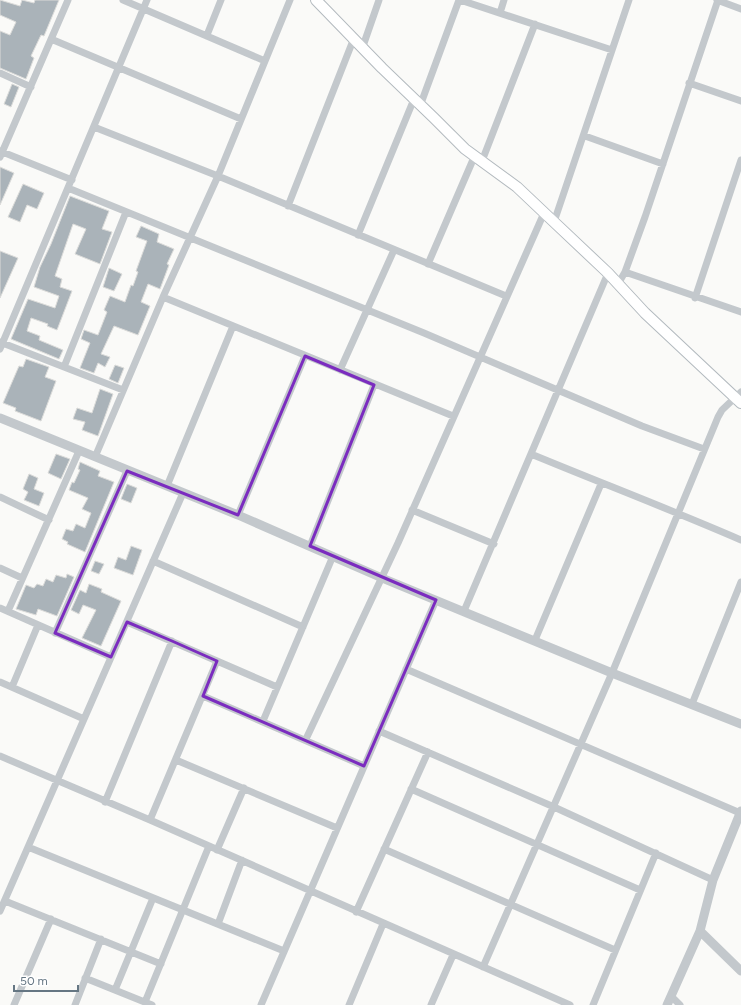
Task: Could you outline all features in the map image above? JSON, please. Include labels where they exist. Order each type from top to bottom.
[{"type":"main road","points":[[316,0],[382,68],[465,148],[517,187],[608,273],[645,313],[739,398]]},
{"type":"street","points":[[68,0],[1,153],[72,180]]},
{"type":"street","points":[[123,0],[265,61]]},
{"type":"street","points":[[123,390],[1,345],[147,0]]},
{"type":"street","points":[[207,35],[220,0]]},
{"type":"street","points":[[96,457],[162,297],[218,176],[290,0]]},
{"type":"street","points":[[362,46],[379,0]]},
{"type":"street","points":[[358,235],[460,0],[612,50]]},
{"type":"street","points":[[500,12],[504,0]]},
{"type":"street","points":[[554,222],[629,0]]},
{"type":"street","points":[[618,284],[625,272],[718,0],[741,9]]},
{"type":"street","points":[[428,264],[478,158],[535,24]]},
{"type":"street","points":[[288,206],[354,38]]},
{"type":"street","points":[[51,39],[241,119]]},
{"type":"street","points":[[0,73],[31,87]]},
{"type":"street","points":[[689,83],[741,101]]},
{"type":"street","points":[[94,127],[218,176],[506,296]]},
{"type":"street","points":[[584,136],[663,164]]},
{"type":"street","points":[[695,298],[741,160]]},
{"type":"street","points":[[68,188],[480,357],[642,426],[704,449]]},
{"type":"street","points":[[64,367],[126,212]]},
{"type":"street","points":[[306,739],[382,578],[544,213]]},
{"type":"street","points":[[340,370],[394,250]]},
{"type":"street","points":[[625,272],[695,298],[741,312]]},
{"type":"street","points":[[464,611],[494,544],[557,390],[608,273]]},
{"type":"street","points":[[162,297],[374,385],[453,416]]},
{"type":"street","points":[[167,486],[233,326]]},
{"type":"street","points":[[238,515],[305,356]]},
{"type":"street","points":[[310,546],[374,385]]},
{"type":"street","points":[[484,967],[537,843],[581,746],[718,417],[739,398]]},
{"type":"street","points":[[0,418],[127,471],[183,492],[382,578],[612,673],[741,724]]},
{"type":"street","points":[[8,612],[79,451]]},
{"type":"street","points":[[531,454],[601,484],[679,513],[741,540]]},
{"type":"street","points":[[55,633],[127,471]]},
{"type":"street","points":[[535,640],[601,484]]},
{"type":"street","points":[[0,911],[183,492]]},
{"type":"street","points":[[0,497],[49,520]]},
{"type":"street","points":[[412,510],[494,544]]},
{"type":"street","points":[[263,721],[333,556]]},
{"type":"street","points":[[153,561],[303,627]]},
{"type":"street","points":[[0,568],[22,578]]},
{"type":"street","points":[[692,704],[741,582]]},
{"type":"street","points":[[261,1005],[436,600]]},
{"type":"street","points":[[0,608],[111,657]]},
{"type":"street","points":[[127,622],[277,687]]},
{"type":"street","points":[[12,687],[38,625]]},
{"type":"street","points":[[105,802],[172,641]]},
{"type":"street","points":[[150,820],[217,661]]},
{"type":"street","points":[[406,669],[581,746],[740,812],[714,880],[700,931],[667,1005]]},
{"type":"street","points":[[0,682],[84,719]]},
{"type":"street","points":[[203,696],[306,739],[364,766]]},
{"type":"street","points":[[379,731],[554,806],[714,880]]},
{"type":"street","points":[[356,912],[428,752]]},
{"type":"street","points":[[0,756],[242,860],[568,1005]]},
{"type":"street","points":[[176,760],[337,828]]},
{"type":"street","points":[[217,850],[244,788]]},
{"type":"street","points":[[411,788],[640,890]]},
{"type":"street","points":[[85,978],[149,1004],[161,964],[209,846]]},
{"type":"street","points":[[28,847],[284,951]]},
{"type":"street","points":[[384,849],[615,950]]},
{"type":"street","points":[[593,1005],[656,852]]},
{"type":"street","points":[[218,924],[242,860]]},
{"type":"street","points":[[115,990],[152,898]]},
{"type":"street","points":[[5,901],[161,964]]},
{"type":"street","points":[[14,1005],[51,919]]},
{"type":"street","points":[[349,1005],[383,924]]},
{"type":"street","points":[[700,931],[740,967]]},
{"type":"street","points":[[75,1005],[101,939]]},
{"type":"street","points":[[431,1005],[453,955]]},
{"type":"street","points":[[671,996],[680,1005]]},
{"type":"highlighted area","points":[[305,356],[374,385],[310,546],[436,600],[364,766],[203,696],[217,661],[172,641],[127,622],[111,657],[55,633],[127,471],[238,515]]},
{"type":"building","points":[[0,0],[20,6],[22,0],[34,3],[35,0],[59,0],[44,36],[41,35],[31,56],[34,58],[26,79],[0,68],[0,31],[10,35],[16,22],[0,15]]},
{"type":"building","points":[[12,84],[19,87],[11,107],[4,104]]},
{"type":"building","points":[[0,167],[14,173],[0,205]]},
{"type":"building","points":[[23,184],[44,193],[37,209],[27,205],[20,222],[8,217]]},
{"type":"building","points":[[70,196],[109,211],[102,229],[112,232],[100,264],[75,254],[86,229],[73,224],[55,276],[62,279],[60,287],[72,291],[57,330],[47,326],[48,324],[31,318],[27,331],[40,336],[39,340],[63,350],[59,359],[11,339],[28,299],[55,308],[59,296],[34,287],[40,267]]},
{"type":"building","points":[[141,226],[159,234],[157,242],[174,249],[167,264],[169,265],[160,289],[148,284],[141,302],[150,306],[138,335],[114,326],[101,354],[110,357],[105,367],[98,363],[94,373],[80,368],[90,343],[81,339],[84,330],[98,335],[107,312],[104,310],[110,296],[125,302],[131,285],[133,286],[138,272],[136,271],[147,241],[136,237]]},
{"type":"building","points":[[0,251],[18,258],[0,298]]},
{"type":"building","points":[[109,268],[122,274],[114,291],[103,287]]},
{"type":"building","points":[[26,359],[49,367],[45,377],[56,381],[41,421],[15,411],[16,408],[3,403],[19,366],[23,367]]},
{"type":"building","points":[[115,365],[124,368],[118,383],[109,379]]},
{"type":"building","points":[[100,389],[113,394],[98,436],[82,430],[85,422],[73,419],[77,408],[92,413]]},
{"type":"building","points":[[56,454],[70,459],[61,479],[48,473]]},
{"type":"building","points":[[80,462],[100,471],[98,476],[114,482],[85,552],[67,544],[68,542],[62,539],[66,529],[73,531],[76,524],[85,528],[91,513],[82,509],[88,498],[69,490],[72,482],[74,483],[80,470],[78,469]]},
{"type":"building","points":[[29,474],[38,478],[34,489],[44,493],[39,506],[24,500],[28,492],[23,489]]},
{"type":"building","points":[[127,484],[137,488],[131,503],[121,499]]},
{"type":"building","points":[[131,546],[142,550],[133,575],[114,568],[118,557],[126,560]]},
{"type":"building","points":[[95,561],[104,564],[99,574],[91,571]]},
{"type":"building","points":[[67,574],[74,577],[57,616],[38,609],[36,615],[16,609],[26,585],[34,588],[37,584],[43,586],[46,579],[53,582],[56,575],[66,578]]},
{"type":"building","points":[[89,584],[102,589],[101,592],[121,601],[101,646],[82,638],[96,610],[83,605],[79,614],[71,610],[80,590],[86,593]]}]
